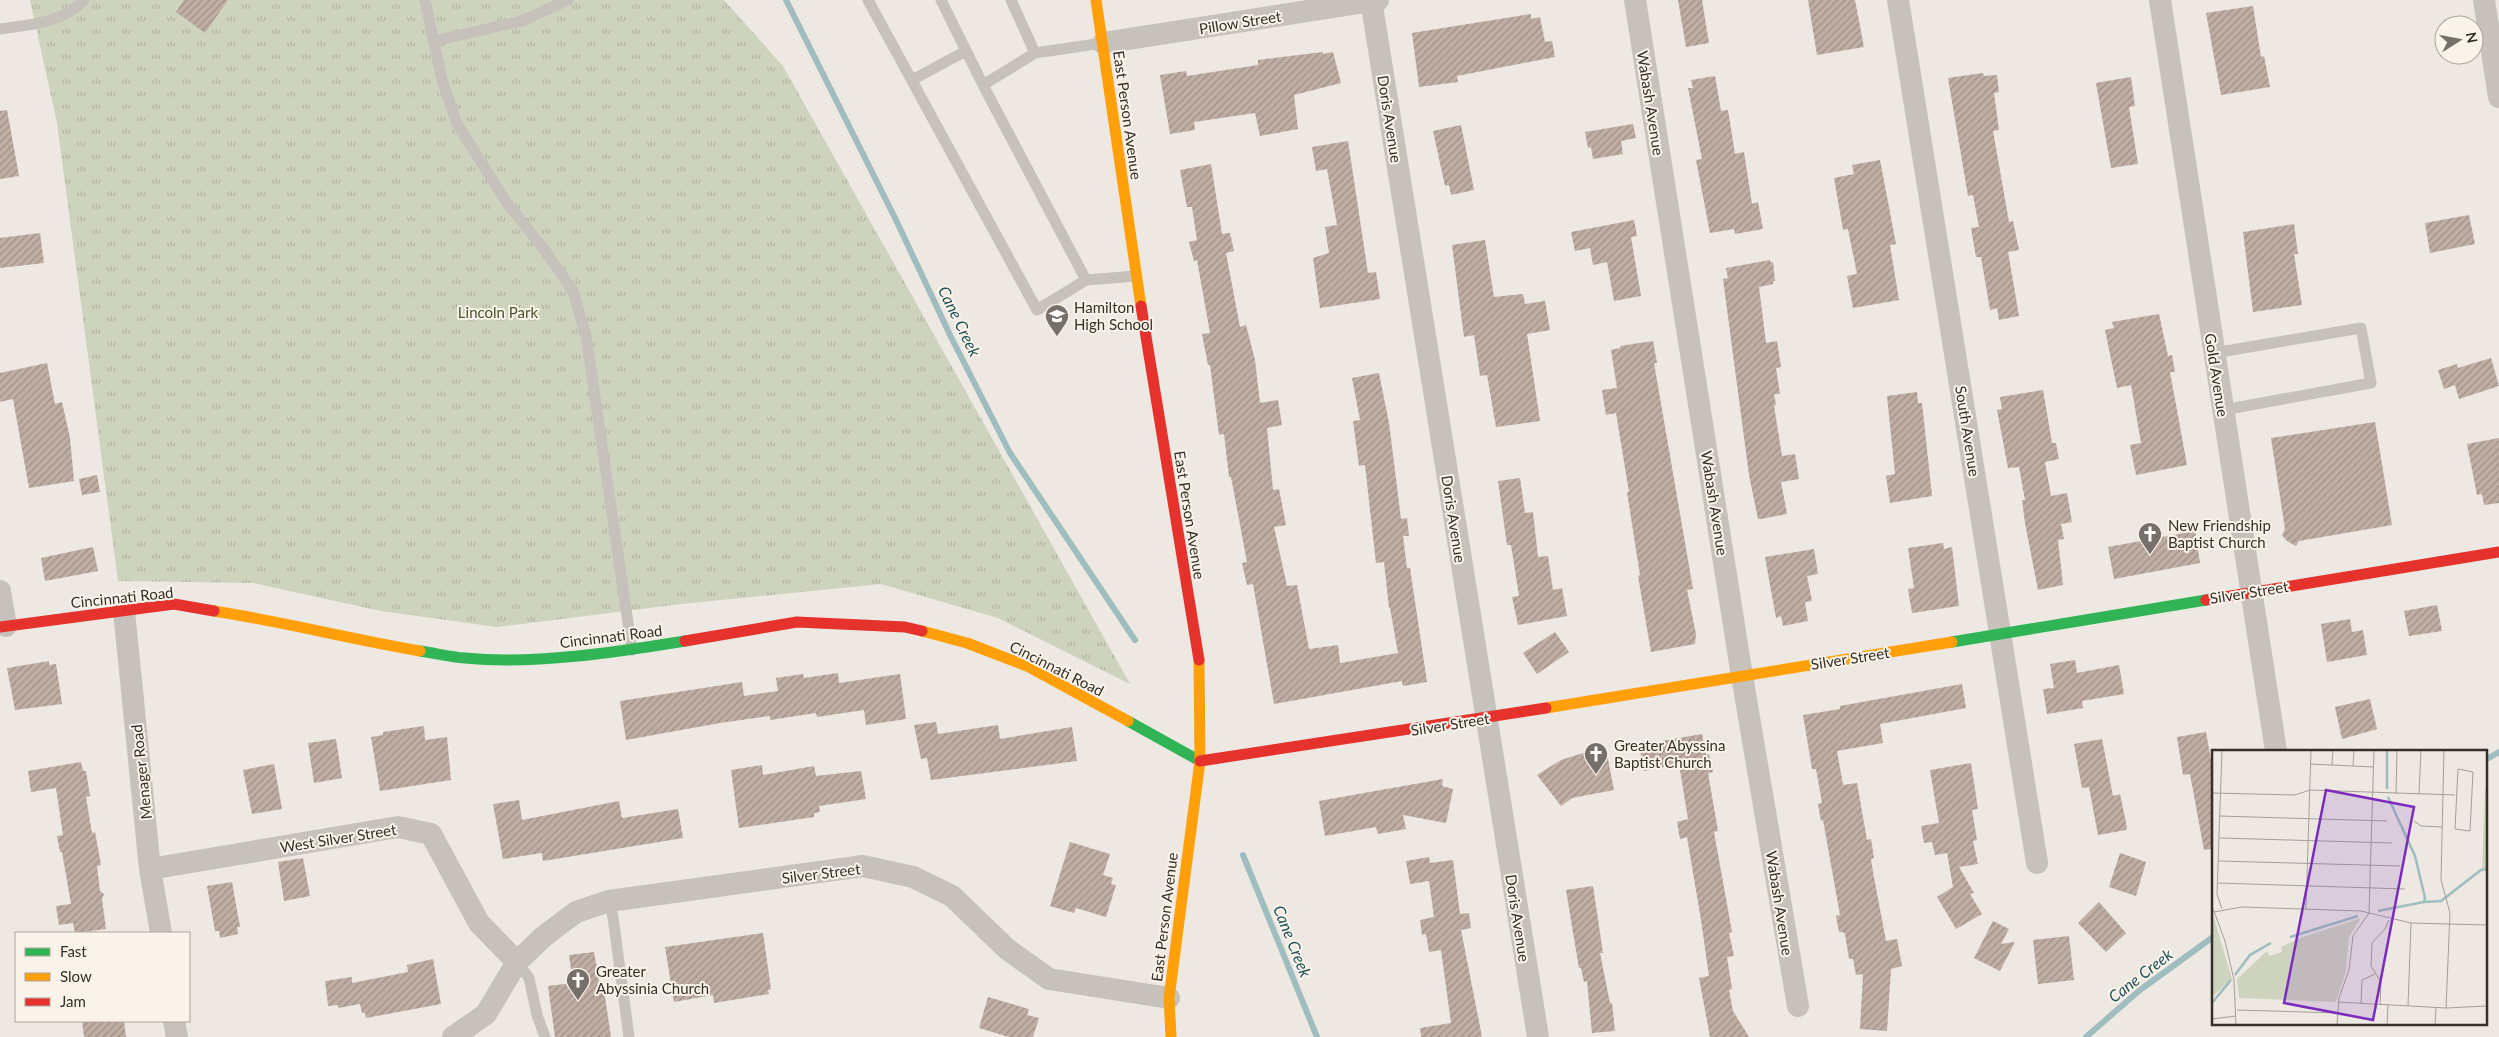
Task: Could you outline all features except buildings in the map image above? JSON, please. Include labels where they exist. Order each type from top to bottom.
[{"type":"street","name":"East Person Avenue","points":[[1096,0],[1136,276],[1200,669],[1200,761],[1169,998],[1171,1037]]},
{"type":"street","name":"Pillow Street","points":[[1103,43],[1373,0]]},
{"type":"street","name":"Doris Avenue","points":[[1373,0],[1538,1037]]},
{"type":"street","name":"Wabash Avenue","points":[[1635,0],[1742,676],[1798,1006]]},
{"type":"street","name":"South Avenue","points":[[1898,0],[2037,863]]},
{"type":"street","name":"Gold Avenue","points":[[2160,0],[2276,750]]},
{"type":"street","points":[[2484,0],[2499,97]]},
{"type":"street","name":"Silver Street","points":[[1200,761],[1486,718],[2499,552]]},
{"type":"street","points":[[0,591],[3,627]]},
{"type":"street","name":"Cincinnati Road","points":[[3,627],[174,604],[260,618],[350,639],[465,658],[519,660],[632,650],[797,622],[904,627],[967,643],[1027,666],[1200,761]]},
{"type":"street","name":"Menager Road","points":[[124,611],[150,869],[161,932]]},
{"type":"street","name":"West Silver Street","points":[[150,869],[398,827],[431,834],[479,923],[517,962]]},
{"type":"street","name":"Silver Street","points":[[453,1037],[486,1014],[517,962],[543,937],[576,912],[609,902],[863,866],[913,877],[952,896],[1007,949],[1049,979],[1169,998]]},
{"type":"street","points":[[174,1022],[177,1037]]},
{"type":"lane","points":[[0,29],[44,23],[74,10],[84,0]]},
{"type":"lane","points":[[425,0],[442,80],[457,124],[507,202],[544,249],[573,291],[586,336],[632,650]]},
{"type":"lane","points":[[434,41],[522,21],[568,0]]},
{"type":"lane","points":[[868,0],[1037,310],[1086,280],[1136,276]]},
{"type":"lane","points":[[941,0],[983,85],[1086,280]]},
{"type":"lane","points":[[1011,0],[1035,53]]},
{"type":"lane","points":[[983,85],[1035,53],[1103,43]]},
{"type":"lane","points":[[912,80],[966,51]]},
{"type":"lane","points":[[2214,353],[2361,328],[2371,383],[2223,410]]},
{"type":"lane","points":[[609,902],[613,917],[629,1037]]},
{"type":"lane","points":[[517,962],[530,978],[537,1015],[546,1037]]},
{"type":"green space","name":"Lincoln Park","points":[[30,0],[724,0],[783,66],[1130,684],[998,618],[881,584],[681,604],[497,627],[381,611],[253,583],[118,581],[57,123]]},
{"type":"waterway","name":"Cane Creek","points":[[786,0],[1010,453],[1135,640]]},
{"type":"waterway","name":"Cane Creek","points":[[2486,759],[2499,752]]},
{"type":"waterway","name":"Cane Creek","points":[[1243,855],[1317,1037]]},
{"type":"waterway","name":"Cane Creek","points":[[2086,1037],[2140,990],[2212,938]]},
{"type":"traffic: fast","points":[[1952,642],[2206,600]]},
{"type":"traffic: fast","points":[[420,651],[454,657],[491,660],[547,659],[685,641]]},
{"type":"traffic: fast","points":[[1128,721],[1200,761]]},
{"type":"traffic: slow","points":[[1096,0],[1141,306]]},
{"type":"traffic: slow","points":[[214,611],[420,651]]},
{"type":"traffic: slow","points":[[922,631],[967,643],[1027,666],[1128,721]]},
{"type":"traffic: slow","points":[[1546,708],[1952,642]]},
{"type":"traffic: slow","points":[[1171,1037],[1169,998],[1200,761],[1199,660]]},
{"type":"traffic: jam","points":[[1141,306],[1199,660]]},
{"type":"traffic: jam","points":[[2206,600],[2499,552]]},
{"type":"traffic: jam","points":[[0,627],[174,604],[214,611]]},
{"type":"traffic: jam","points":[[685,641],[797,622],[905,627],[922,631]]},
{"type":"traffic: jam","points":[[1200,761],[1546,708]]},
{"type":"place","name":"Hamilton High School","points":[[1057,337]]},
{"type":"place","name":"New Friendship Baptist Church","points":[[2150,555]]},
{"type":"place","name":"Greater Abyssina Baptist Church","points":[[1596,775]]},
{"type":"place","name":"Greater Abyssinia Church","points":[[578,1001]]}]
